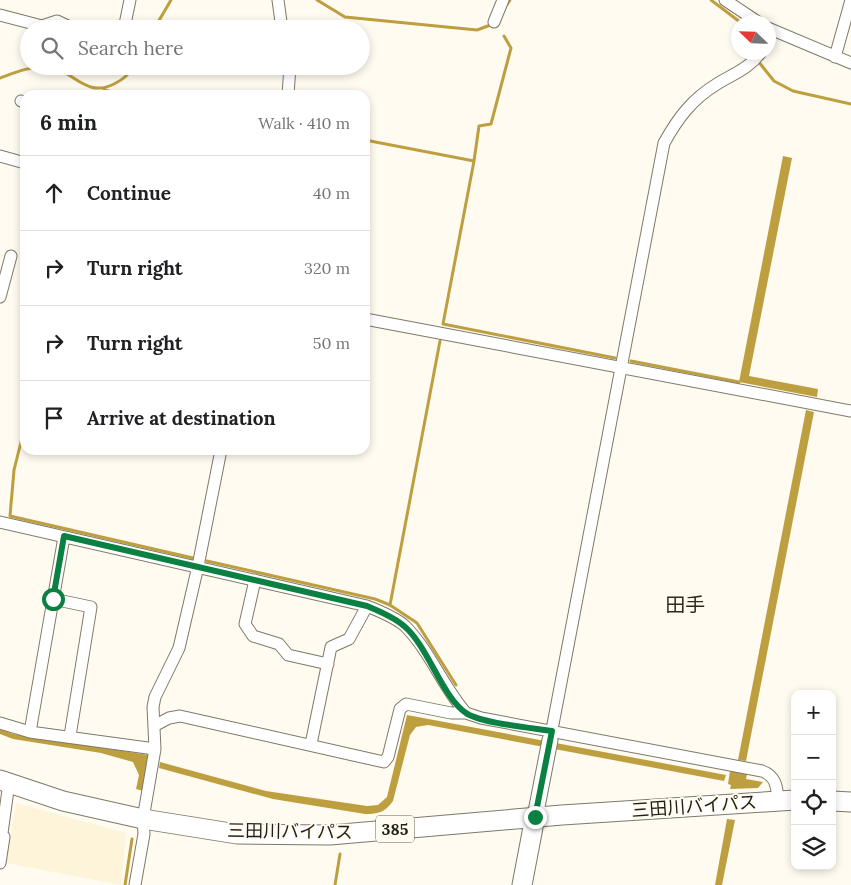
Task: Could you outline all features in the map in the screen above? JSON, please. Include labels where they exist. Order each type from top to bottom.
[{"type":"highway","name":"三田川バイパス","points":[[4,782],[63,801],[143,819],[237,834],[330,835],[535,817],[786,800]]},
{"type":"highway","points":[[836,801],[851,802]]},
{"type":"highway","points":[[522,885],[535,817]]},
{"type":"street","points":[[126,20],[130,0]]},
{"type":"street","points":[[278,0],[281,20]]},
{"type":"street","points":[[494,22],[503,0]]},
{"type":"street","points":[[725,0],[748,15]]},
{"type":"street","points":[[835,57],[851,0]]},
{"type":"street","points":[[0,15],[20,20]]},
{"type":"street","points":[[776,35],[851,63]]},
{"type":"street","points":[[535,817],[664,143],[678,117],[689,105],[754,60]]},
{"type":"street","points":[[288,90],[289,75]]},
{"type":"street","points":[[0,156],[20,162]]},
{"type":"street","points":[[0,297],[11,256]]},
{"type":"street","points":[[370,320],[851,411]]},
{"type":"street","points":[[136,885],[144,834],[143,819],[155,749],[153,707],[155,697],[180,648],[220,455]]},
{"type":"street","points":[[0,522],[367,606],[404,626],[422,648],[450,695],[466,713]]},
{"type":"street","points":[[30,732],[64,536]]},
{"type":"street","points":[[255,580],[245,624],[253,636],[279,644],[288,655],[328,664]]},
{"type":"street","points":[[53,599],[91,607],[70,736]]},
{"type":"street","points":[[311,744],[331,647],[349,639],[367,606]]},
{"type":"street","points":[[154,726],[169,718],[180,716],[311,744],[384,762],[388,757],[400,709],[406,704],[451,713],[466,713],[550,741],[762,771],[773,777],[786,800]]},
{"type":"street","points":[[0,724],[30,732],[155,749]]},
{"type":"street","points":[[0,863],[4,837],[2,833],[4,782]]},
{"type":"shaded area","points":[[783,156],[792,158],[749,376],[818,389],[817,397],[739,382]]},
{"type":"shaded area","points":[[806,410],[814,412],[746,761],[738,760]]},
{"type":"shaded area","points":[[407,715],[726,775],[724,781],[428,725],[416,727],[410,735],[393,801],[387,808],[374,814],[273,799],[159,768],[160,762],[266,791],[367,806],[378,805],[387,797]]},
{"type":"shaded area","points":[[0,729],[13,734],[149,755],[143,791],[136,789],[139,775],[133,762],[101,753],[13,739],[0,734]]},
{"type":"shaded area","points":[[730,771],[747,774],[746,779],[763,782],[758,788],[730,789],[731,785],[728,784]]},
{"type":"shaded area","points":[[16,803],[126,833],[121,885],[6,863]]},
{"type":"shaded area","points":[[727,819],[735,820],[722,885],[715,885]]},
{"type":"waterway","points":[[159,20],[171,0]]},
{"type":"waterway","points":[[317,0],[345,17],[477,30],[493,24]]},
{"type":"waterway","points":[[506,6],[510,0]]},
{"type":"waterway","points":[[711,0],[731,15]]},
{"type":"waterway","points":[[474,161],[479,126],[491,124],[511,48],[504,36]]},
{"type":"waterway","points":[[758,61],[774,81],[793,91],[851,104]]},
{"type":"waterway","points":[[0,78],[20,71]]},
{"type":"waterway","points":[[68,75],[79,82],[95,88],[104,88],[114,84],[127,75]]},
{"type":"waterway","points":[[370,141],[474,161],[443,324],[615,358]]},
{"type":"waterway","points":[[390,605],[440,341]]},
{"type":"waterway","points":[[631,361],[739,382]]},
{"type":"waterway","points":[[20,446],[14,470],[10,516],[193,558]]},
{"type":"waterway","points":[[207,561],[375,599],[390,605],[417,623],[456,685]]},
{"type":"waterway","points":[[125,885],[132,839]]},
{"type":"waterway","points":[[335,885],[340,854]]},
{"type":"district","name":"田手","points":[[685,604]]},
{"type":"route","points":[[53,599],[64,536],[367,606],[404,626],[422,648],[450,695],[466,713],[481,718],[552,731],[535,817]]}]
